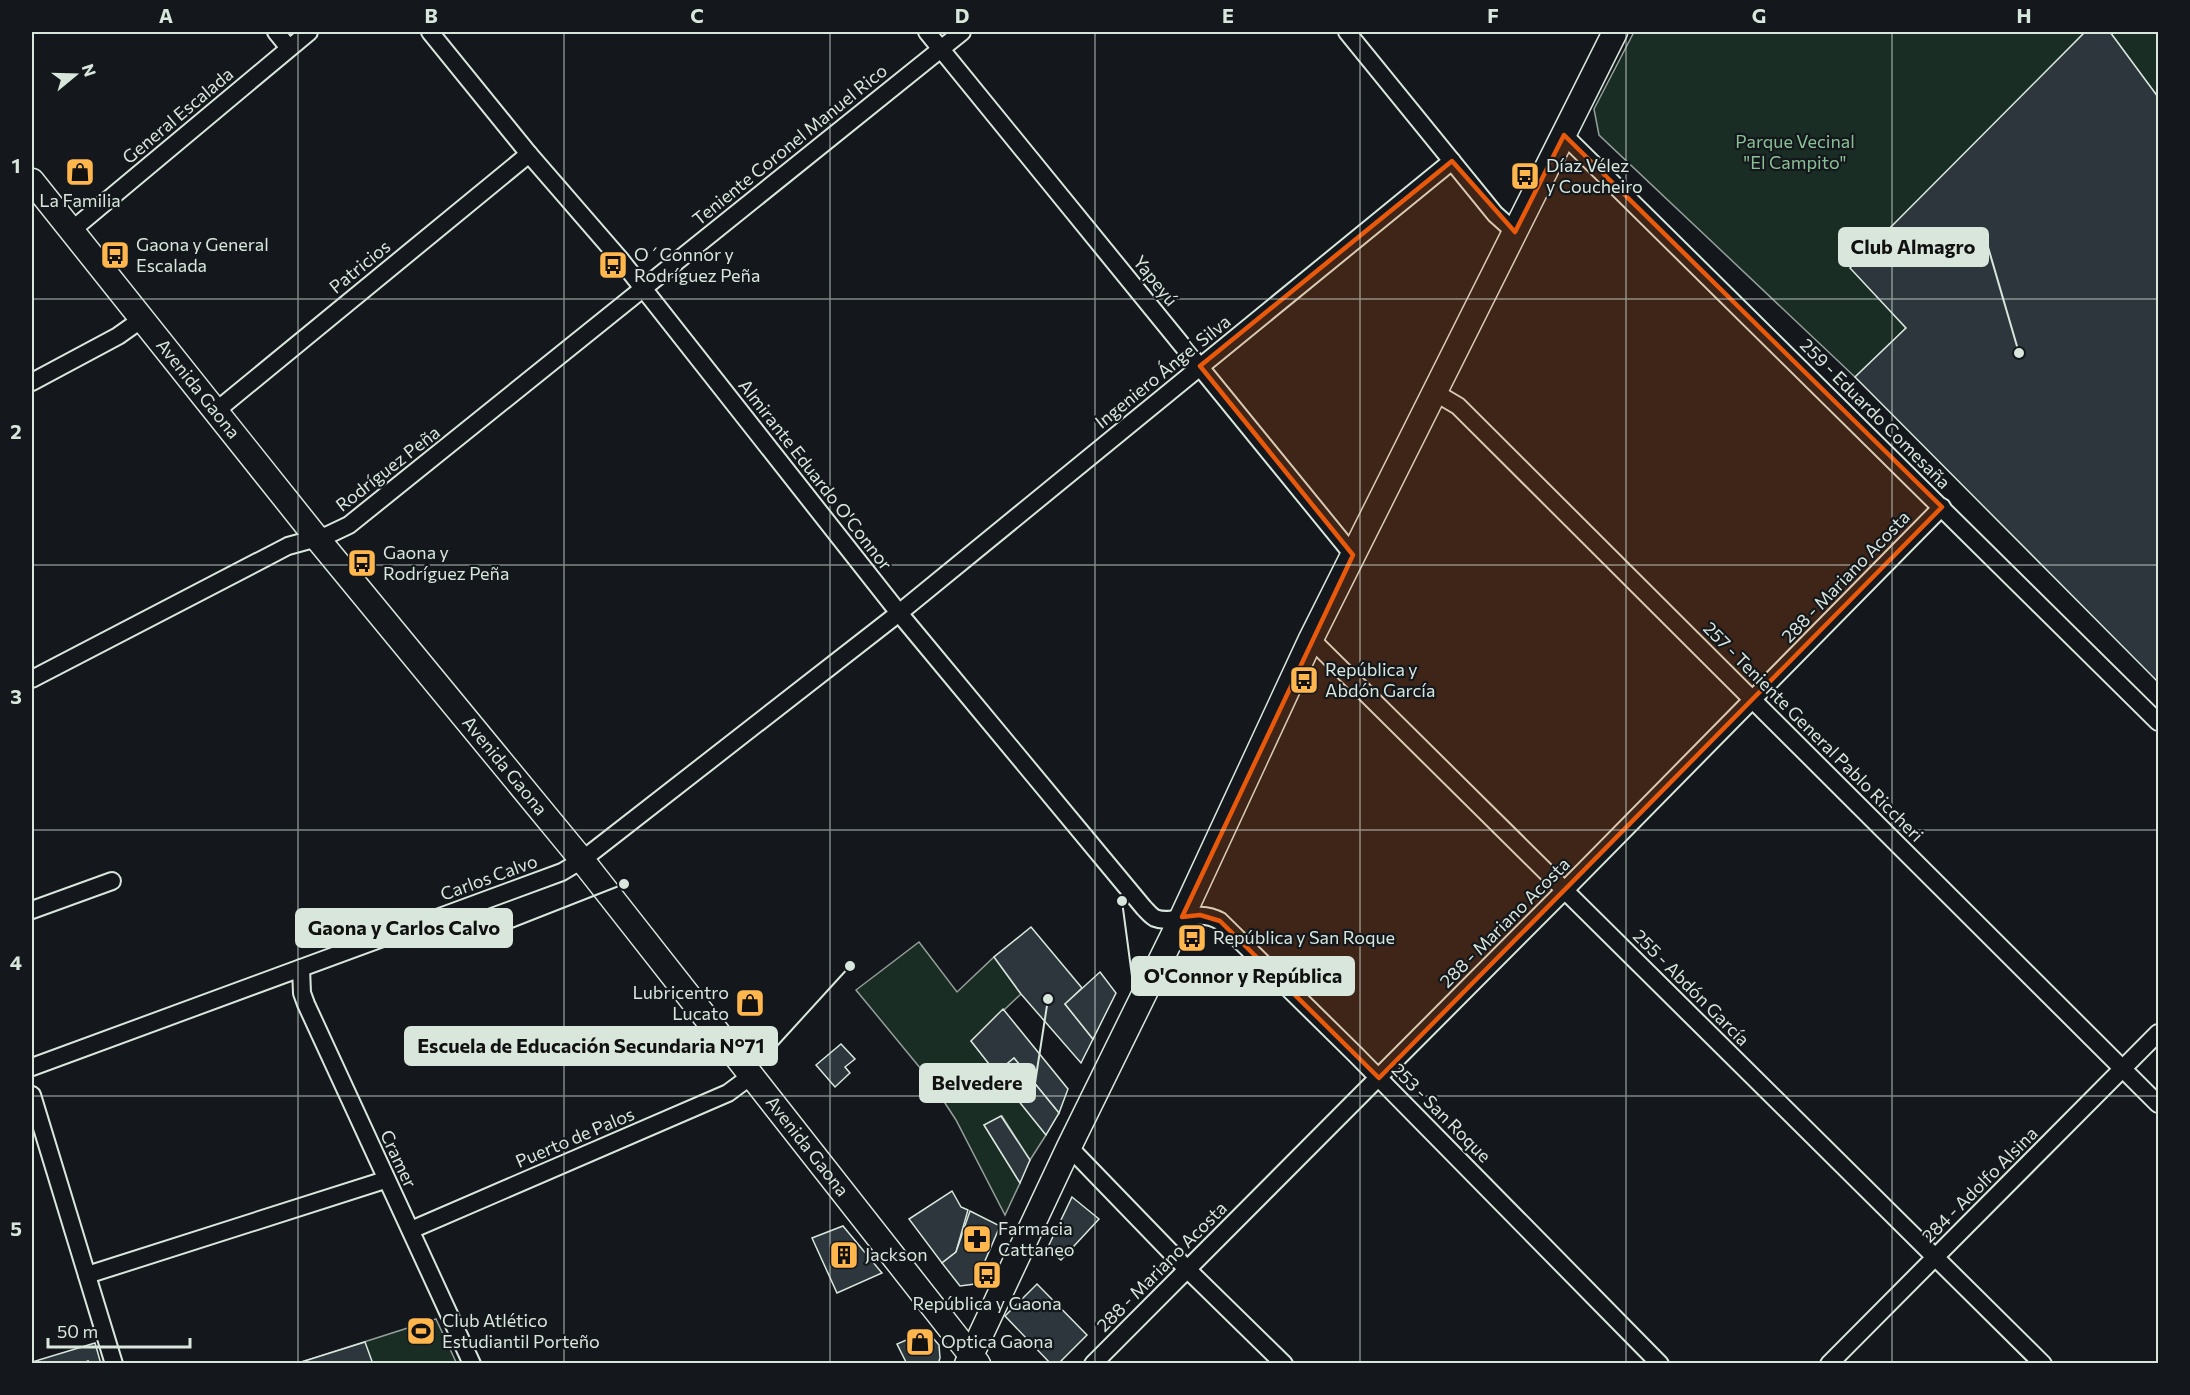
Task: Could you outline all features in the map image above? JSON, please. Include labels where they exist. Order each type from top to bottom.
[{"type":"main road","points":[[972,1361],[1069,1147],[1182,917],[1311,639],[1615,32]]},
{"type":"main road","name":"Avenida Gaona","points":[[32,181],[316,537],[582,860],[972,1361]]},
{"type":"street","points":[[276,32],[289,48]]},
{"type":"street","name":"General Escalada","points":[[72,230],[309,32]]},
{"type":"street","name":"Almirante Eduardo O'Connor","points":[[430,32],[643,290],[899,614],[1144,908],[1154,917],[1166,919],[1182,917]]},
{"type":"street","name":"Yapeyú","points":[[927,32],[1353,555]]},
{"type":"street","name":"Teniente Coronel Manuel Rico","points":[[643,290],[962,32]]},
{"type":"street","points":[[1347,32],[1495,213],[1515,232]]},
{"type":"street","name":"259 - Eduardo Comesaña","points":[[1564,135],[2158,722]]},
{"type":"street","name":"Patricios","points":[[216,411],[529,154]]},
{"type":"street","name":"Ingeniero Ángel Silva","points":[[899,614],[1452,161]]},
{"type":"street","name":"Rodríguez Peña","points":[[32,679],[288,546],[334,533],[349,525],[643,290]]},
{"type":"street","points":[[32,382],[118,336],[142,319]]},
{"type":"street","name":"257 - Teniente General Pablo Riccheri","points":[[1436,393],[1458,406],[2158,1104]]},
{"type":"street","name":"288 - Mariano Acosta","points":[[1092,1364],[1379,1078],[1942,507]]},
{"type":"street","name":"Carlos Calvo","points":[[32,1067],[562,872],[582,860],[899,614]]},
{"type":"street","name":"255 - Abdón García","points":[[1311,639],[2043,1364]]},
{"type":"street","points":[[32,910],[112,881]]},
{"type":"street","name":"253 - San Roque","points":[[1182,917],[1212,916],[1220,921],[1379,1078],[1660,1364]]},
{"type":"street","name":"Cramer","points":[[301,968],[302,993],[306,1005],[472,1364]]},
{"type":"street","name":"284 - Adolfo Alsina","points":[[1829,1364],[2158,1033]]},
{"type":"street","name":"Puerto de Palos","points":[[411,1230],[728,1093],[751,1076]]},
{"type":"street","points":[[32,1095],[114,1364]]},
{"type":"street","points":[[1069,1147],[1187,1269],[1284,1364]]},
{"type":"street","points":[[87,1275],[385,1179]]},
{"type":"highlighted area","points":[[1564,135],[1942,507],[1379,1078],[1220,921],[1200,915],[1182,917],[1353,555],[1200,366],[1452,161],[1515,232]]},
{"type":"green space","name":"Parque Vecinal \"El Campito\"","points":[[1634,32],[2085,32],[1851,268],[1906,328],[1855,377],[1599,135],[1594,109]]},
{"type":"green space","points":[[2110,32],[2158,32],[2158,97]]},
{"type":"green space","points":[[919,942],[957,992],[994,957],[1021,994],[971,1041],[1046,1135],[1030,1160],[1002,1116],[984,1125],[1020,1183],[1005,1215],[956,1120],[930,1080],[856,990]]},
{"type":"green space","name":"Club Atlético Estudiantil Porteño","points":[[436,1319],[456,1362],[295,1364]]},
{"type":"building","points":[[2085,32],[2110,32],[2158,97],[2158,682],[1855,377],[1906,328],[1850,268]]},
{"type":"building","points":[[1031,927],[1082,988],[1065,1004],[1093,1039],[1081,1063],[1021,994],[994,957]]},
{"type":"building","points":[[1100,972],[1116,993],[1093,1039],[1065,1004]]},
{"type":"building","points":[[1003,1009],[1068,1089],[1059,1113],[1014,1058],[996,1073],[971,1041]]},
{"type":"building","points":[[841,1044],[855,1059],[845,1067],[850,1073],[835,1087],[816,1065]]},
{"type":"building","points":[[1014,1058],[1059,1113],[1046,1135],[996,1073]]},
{"type":"building","points":[[1001,1116],[1030,1160],[1020,1183],[984,1125]]},
{"type":"building","points":[[952,1191],[961,1207],[968,1210],[956,1252],[942,1263],[909,1219]]},
{"type":"building","points":[[1072,1197],[1099,1219],[1061,1260],[1047,1249]]},
{"type":"building","name":"Farmacia Cattaneo","points":[[970,1211],[1000,1226],[975,1284],[960,1286],[942,1263],[956,1252]]},
{"type":"building","name":"Jackson","points":[[843,1226],[882,1273],[837,1293],[812,1238]]},
{"type":"building","points":[[1037,1284],[1087,1335],[1058,1364],[1051,1364],[1005,1316]]},
{"type":"building","points":[[927,1331],[939,1345],[938,1364],[907,1364],[897,1344]]},
{"type":"building","points":[[365,1342],[373,1364],[295,1364]]},
{"type":"building","points":[[95,1343],[101,1364],[88,1364],[88,1361],[81,1364],[32,1364],[32,1362]]},
{"type":"place","name":"La Familia","points":[[80,172]]},
{"type":"place","name":"Díaz Vélez y Coucheiro","points":[[1525,176]]},
{"type":"place","name":"Gaona y General Escalada","points":[[115,255]]},
{"type":"place","name":"O´Connor y Rodríguez Peña","points":[[613,265]]},
{"type":"place","name":"Club Almagro","points":[[2019,353]]},
{"type":"place","name":"Gaona y Rodríguez Peña","points":[[362,563]]},
{"type":"place","name":"República y Abdón García","points":[[1304,680]]},
{"type":"place","name":"Gaona y Carlos Calvo","points":[[624,884]]},
{"type":"place","name":"O'Connor y República","points":[[1122,901]]},
{"type":"place","name":"República y San Roque","points":[[1192,938]]},
{"type":"place","name":"Escuela de Educación Secundaria N°71","points":[[850,966]]},
{"type":"place","name":"Belvedere","points":[[1048,999]]},
{"type":"place","name":"Lubricentro Lucato","points":[[750,1003]]},
{"type":"place","name":"Farmacia Cattaneo","points":[[977,1239]]},
{"type":"place","name":"Jackson","points":[[844,1255]]},
{"type":"place","name":"República y Gaona","points":[[987,1275]]},
{"type":"place","name":"Club Atlético Estudiantil Porteño","points":[[421,1331]]},
{"type":"place","name":"Optica Gaona","points":[[920,1342]]}]
